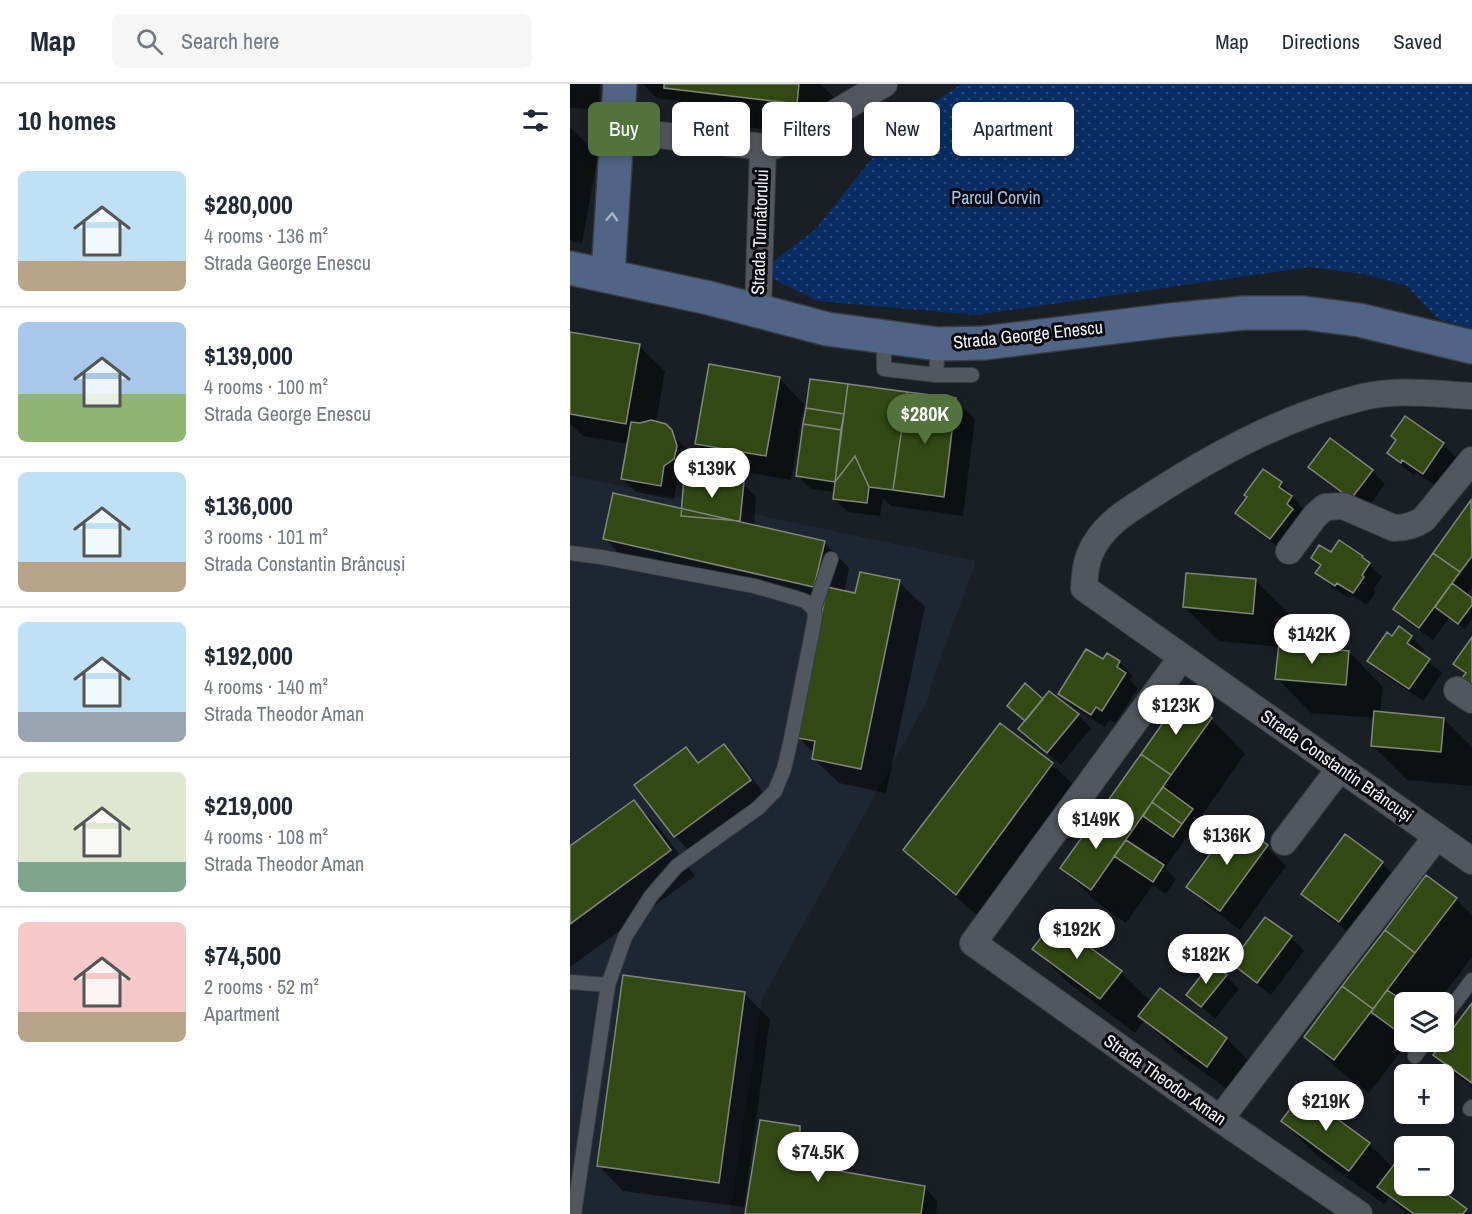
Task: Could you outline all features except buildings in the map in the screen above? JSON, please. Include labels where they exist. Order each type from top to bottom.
[{"type":"street","points":[[619,102],[620,84]]},
{"type":"street","name":"Strada Turnătorului","points":[[852,103],[884,84]]},
{"type":"street","points":[[660,135],[762,147]]},
{"type":"street","points":[[608,275],[615,156]]},
{"type":"street","name":"Strada Turnătorului","points":[[758,310],[763,156]]},
{"type":"street","name":"Strada George Enescu","points":[[570,268],[758,310],[827,329],[884,338],[937,359],[984,342],[1244,313],[1305,313],[1359,320],[1472,347]]},
{"type":"street","name":"Strada George Enescu","points":[[1419,334],[1472,359]]},
{"type":"street","name":"Strada Constantin Brâncuși","points":[[1472,396],[1404,392],[1365,397],[1324,409],[1269,430],[1199,465],[1115,520],[1095,544],[1085,566],[1084,588],[1472,861]]},
{"type":"street","points":[[1288,551],[1315,516],[1325,507],[1343,506],[1394,528],[1418,523],[1424,519],[1472,460]]},
{"type":"street","name":"Strada Theodor Aman","points":[[1182,657],[973,943],[1220,1119],[1357,1213]]},
{"type":"street","points":[[1284,842],[1340,768]]},
{"type":"street","points":[[1220,1119],[1437,836]]},
{"type":"lane","points":[[937,359],[972,375]]},
{"type":"lane","points":[[570,554],[601,557],[754,586],[805,601],[814,609]]},
{"type":"lane","points":[[574,1214],[608,985],[625,937],[658,888],[677,866],[758,808],[775,791],[784,769],[791,739],[815,617],[814,609],[831,559]]},
{"type":"lane","points":[[1454,1004],[1472,980]]},
{"type":"lane","points":[[570,982],[608,985]]},
{"type":"lane","points":[[1415,1056],[1418,1052]]},
{"type":"shaded area","points":[[570,475],[976,561],[932,682],[928,700],[762,999],[730,1214],[570,1214]]},
{"type":"green space","name":"Parcul Corvin","points":[[962,84],[1472,84],[1472,329],[1438,319],[1407,286],[1363,274],[1310,267],[976,315],[818,301],[759,272],[815,230],[874,156],[940,156],[940,102],[934,102]]}]
